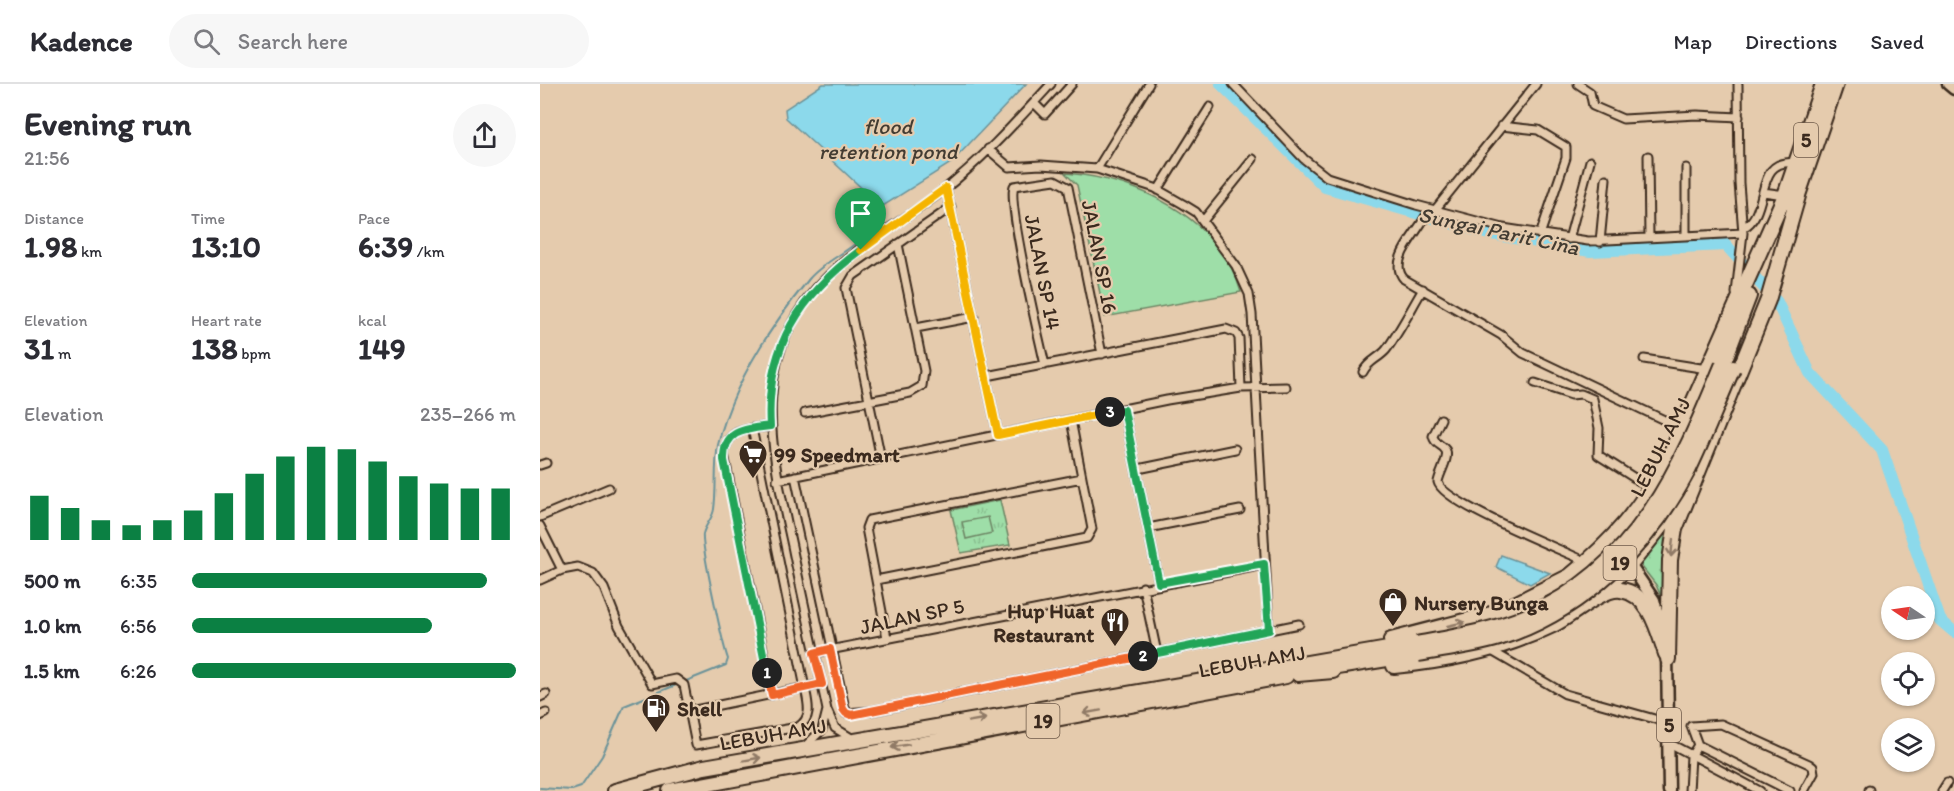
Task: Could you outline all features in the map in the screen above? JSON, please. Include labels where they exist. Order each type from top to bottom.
[{"type":"highway","name":"5","points":[[1791,196],[1797,164],[1823,84]]},
{"type":"highway","name":"5","points":[[1791,196],[1836,84]]},
{"type":"highway","points":[[1668,659],[1671,544],[1757,282],[1791,196]]},
{"type":"highway","points":[[1657,535],[1642,542],[1630,534],[1630,523],[1652,489],[1682,428],[1733,312],[1757,282],[1791,196]]},
{"type":"highway","name":"LEBUH AMJ","points":[[615,791],[704,767],[800,750],[1417,649],[1527,615],[1577,587],[1598,570],[1635,532],[1666,491],[1728,366],[1757,282]]},
{"type":"highway","points":[[1590,602],[1629,567],[1657,535],[1696,473]]},
{"type":"highway","points":[[1570,576],[1607,544],[1639,508]]},
{"type":"highway","points":[[1297,669],[1498,612],[1591,566],[1603,573],[1604,585],[1590,602]]},
{"type":"highway","points":[[1297,669],[1413,664],[1470,655],[1538,633],[1614,590],[1627,592],[1638,598],[1652,614],[1668,659]]},
{"type":"highway","name":"LEBUH AMJ","points":[[669,791],[1297,669]]},
{"type":"main road","points":[[1948,84],[1954,89]]},
{"type":"main road","name":"5","points":[[1607,544],[1629,567],[1653,610],[1668,659],[1669,791]]},
{"type":"street","points":[[857,740],[835,728],[827,710],[777,480],[770,426],[771,388],[777,358],[788,331],[811,295],[838,267],[946,188],[988,149],[1051,84]]},
{"type":"street","points":[[1034,103],[1045,114],[1072,84]]},
{"type":"street","points":[[1097,169],[1149,84]]},
{"type":"street","points":[[1233,84],[1304,159],[1327,177],[1429,213],[1569,240],[1600,242],[1743,230],[1755,217],[1770,172],[1782,163],[1797,164]]},
{"type":"street","points":[[1536,84],[1429,213],[1407,245],[1398,265],[1399,274],[1501,335],[1523,353],[1682,428]]},
{"type":"street","points":[[1578,84],[1590,92],[1593,106],[1623,119],[1668,115],[1738,117]]},
{"type":"street","points":[[1738,84],[1743,244],[1757,282]]},
{"type":"street","points":[[1158,190],[1210,107]]},
{"type":"street","points":[[1501,126],[1538,130],[1566,147],[1566,158],[1540,235]]},
{"type":"street","points":[[988,149],[1009,167],[1041,165],[1097,169],[1158,190],[1196,212],[1236,266],[1249,294],[1269,630]]},
{"type":"street","points":[[1648,156],[1649,238]]},
{"type":"street","points":[[1203,221],[1253,159]]},
{"type":"street","points":[[1569,240],[1590,161]]},
{"type":"street","points":[[1686,168],[1686,236]]},
{"type":"street","points":[[1600,242],[1606,179]]},
{"type":"street","name":"JALAN SP 16","points":[[1014,186],[1055,180],[1068,188],[1102,354]]},
{"type":"street","name":"JALAN SP 14","points":[[1014,186],[1011,192],[1016,224],[1045,365]]},
{"type":"street","points":[[946,188],[998,435]]},
{"type":"street","points":[[1763,192],[1791,196]]},
{"type":"street","points":[[881,459],[846,288],[853,276],[951,207]]},
{"type":"street","points":[[805,413],[910,393],[922,386],[924,371],[898,244]]},
{"type":"street","points":[[1362,372],[1368,363],[1378,358],[1386,349],[1423,289]]},
{"type":"street","points":[[916,328],[974,317]]},
{"type":"street","points":[[987,376],[1219,329],[1231,330],[1239,338],[1241,388]]},
{"type":"street","points":[[1644,359],[1707,369]]},
{"type":"street","points":[[1535,383],[1571,395],[1581,394],[1593,399],[1599,428],[1598,455],[1652,489]]},
{"type":"street","points":[[777,480],[1241,388],[1286,387]]},
{"type":"street","points":[[1124,410],[1138,469],[1159,583]]},
{"type":"street","points":[[1441,419],[1433,436],[1436,444],[1446,451],[1438,482],[1442,490],[1469,507],[1587,562]]},
{"type":"street","points":[[876,580],[1087,538],[1092,529],[1071,420]]},
{"type":"street","points":[[770,426],[738,430],[730,437],[725,448],[724,460],[772,695]]},
{"type":"street","points":[[540,580],[562,570],[584,568],[598,578],[619,626],[652,684],[672,680],[683,683],[696,745],[798,728],[808,718],[806,688],[752,428]]},
{"type":"street","points":[[1138,469],[1235,449]]},
{"type":"street","points":[[795,476],[843,709],[851,715],[1299,624]]},
{"type":"street","points":[[887,638],[866,528],[869,520],[1082,478]]},
{"type":"street","points":[[540,518],[609,488]]},
{"type":"street","points":[[1148,528],[1240,510]]},
{"type":"street","points":[[540,526],[562,570]]},
{"type":"street","name":"JALAN SP 5","points":[[814,653],[1264,564]]},
{"type":"street","points":[[1143,587],[1156,653]]},
{"type":"street","points":[[1490,649],[1565,694],[1669,723]]},
{"type":"street","points":[[690,711],[822,684]]},
{"type":"street","points":[[800,750],[822,730],[827,710]]},
{"type":"street","points":[[1790,791],[1698,745],[1691,726],[1721,724],[1809,764],[1813,767],[1814,773],[1804,791]]},
{"type":"street","points":[[1670,743],[1755,790]]},
{"type":"street","points":[[1689,791],[1689,754],[1698,745]]},
{"type":"street","points":[[1942,791],[1947,783]]},
{"type":"green space","points":[[1065,173],[1120,184],[1172,207],[1195,223],[1214,243],[1230,266],[1241,292],[1105,317],[1077,185]]},
{"type":"green space","points":[[1000,500],[1010,545],[961,553],[951,510]]},
{"type":"green space","points":[[988,517],[992,533],[966,539],[962,522]]},
{"type":"green space","points":[[1670,528],[1668,612],[1656,585],[1639,563]]},
{"type":"water","name":"flood retention pond","points":[[823,84],[1026,84],[951,163],[883,206],[875,203],[874,194],[868,194],[786,118],[785,109]]},
{"type":"water","points":[[1501,555],[1550,573],[1530,584],[1496,567]]},
{"type":"waterway","name":"Sungai Parit Cina","points":[[1221,84],[1325,187],[1486,233],[1590,251],[1726,245],[1777,302],[1810,373],[1882,450],[1940,620],[1954,632]]},
{"type":"waterway","points":[[540,788],[572,790],[581,787],[602,756],[624,706],[726,665],[728,659],[717,617],[703,542],[703,534],[714,509],[717,453],[724,422],[754,357],[780,317],[817,271],[866,234],[877,214]]},
{"type":"place","name":"99 Speedmart","points":[[753,480]]},
{"type":"place","name":"Nursery Bunga","points":[[1393,628]]},
{"type":"place","name":"Hup Huat Restaurant","points":[[1115,648]]},
{"type":"place","name":"Shell","points":[[656,734]]},
{"type":"route","points":[[946,188],[998,435],[1124,410],[1138,469],[1159,583],[1264,564],[1269,630],[851,715],[843,709],[830,649],[814,653],[822,684],[772,695],[724,460],[725,448],[730,437],[738,430],[770,426],[773,373],[781,345],[788,331],[819,285],[861,250],[946,188]]}]
